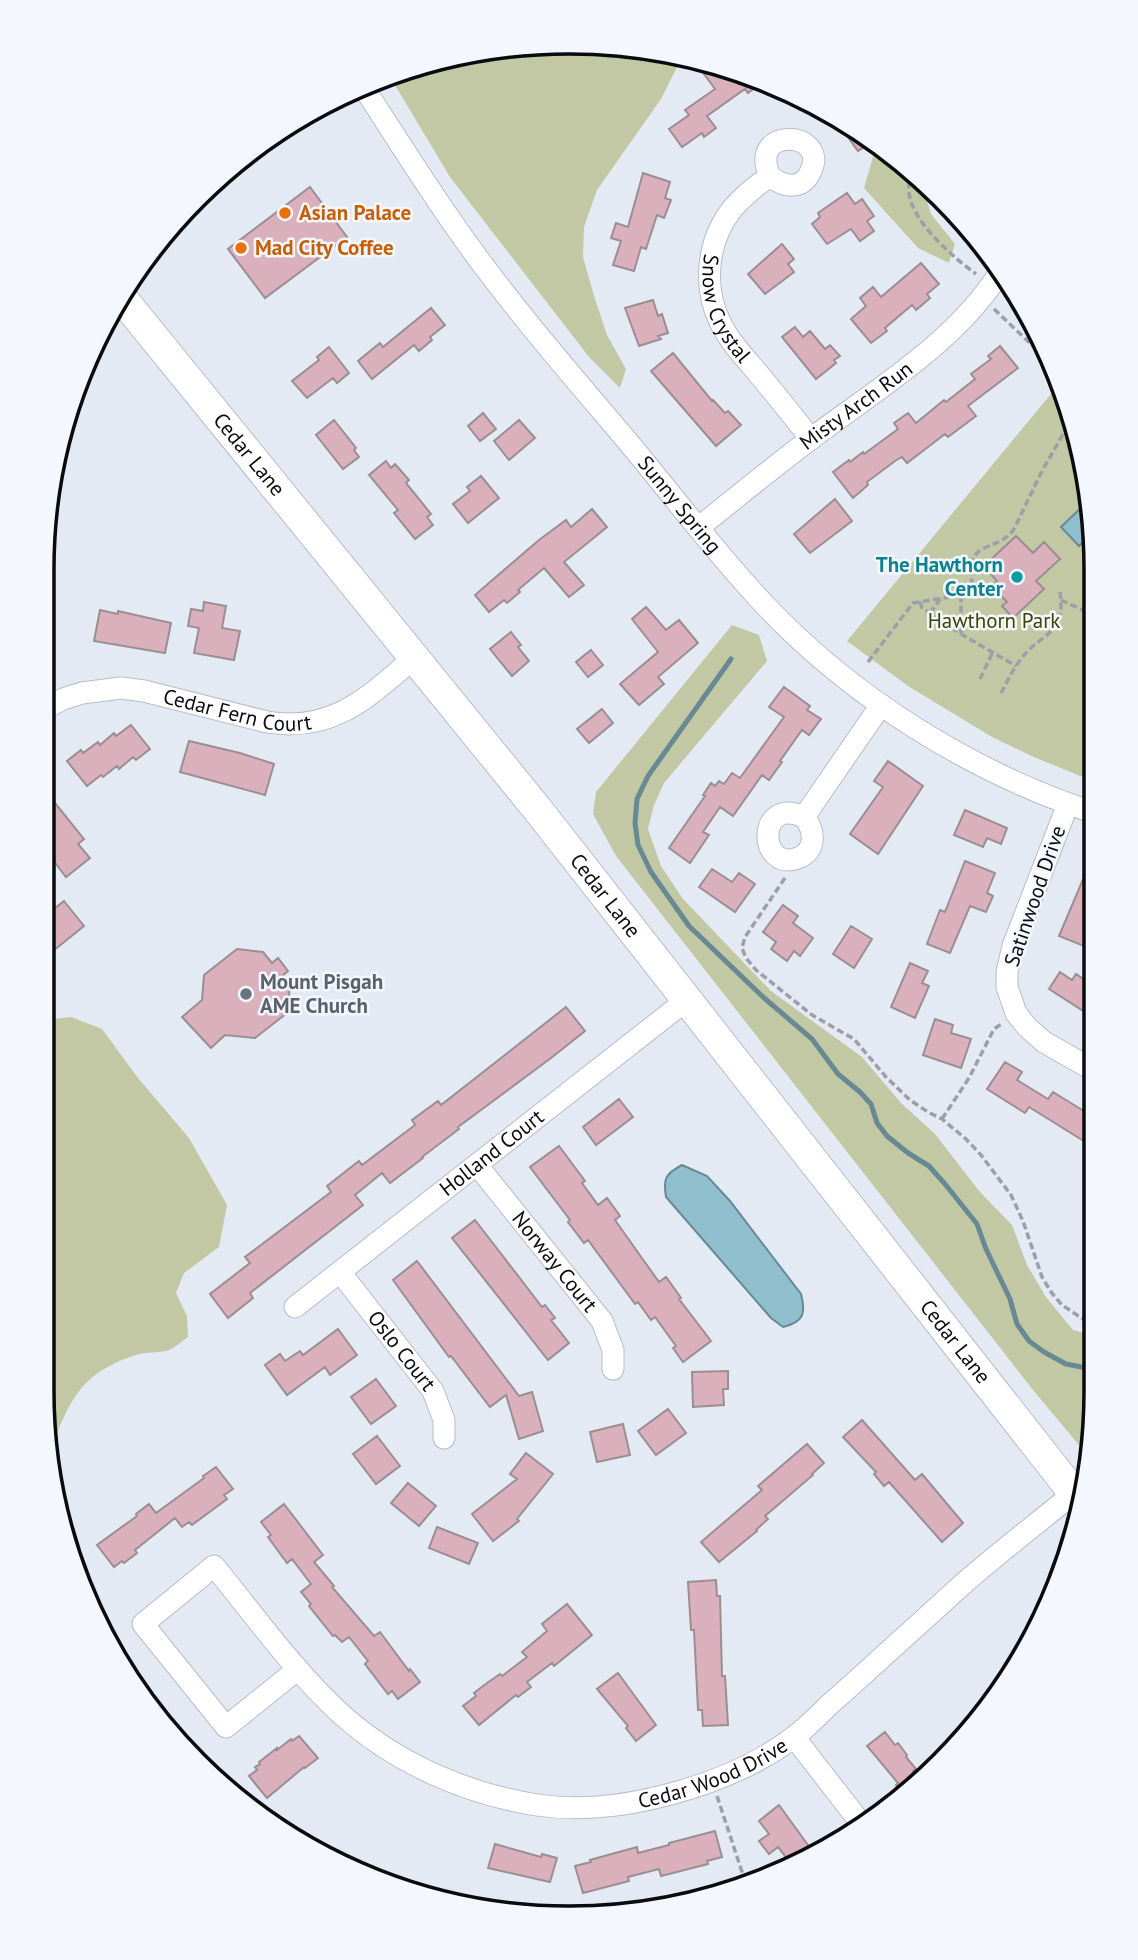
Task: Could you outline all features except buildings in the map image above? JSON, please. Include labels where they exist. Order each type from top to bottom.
[{"type":"main road","name":"Cedar Lane","points":[[127,305],[415,657],[688,999],[1074,1493]]},
{"type":"street","name":"Sunny Spring","points":[[368,95],[479,259],[762,603],[825,661],[913,727],[988,769],[1084,809]]},
{"type":"street","name":"Snow Crystal","points":[[770,176],[751,189],[722,225],[713,246],[709,270],[710,291],[722,327],[811,439]]},
{"type":"street","name":"Misty Arch Run","points":[[698,528],[938,342],[962,320],[991,286]]},
{"type":"street","name":"Cedar Fern Court","points":[[54,704],[82,693],[121,688],[144,691],[284,725],[319,721],[357,704],[415,657]]},
{"type":"street","points":[[804,817],[881,705]]},
{"type":"street","name":"Satinwood Drive","points":[[1068,804],[1013,946],[1007,972],[1007,987],[1016,1013],[1027,1027],[1044,1042],[1084,1065]]},
{"type":"street","points":[[787,813],[804,817],[810,825],[813,839],[807,852],[791,860],[776,855],[770,848],[766,834],[769,826],[779,816],[787,813]]},
{"type":"street","name":"Holland Court","points":[[295,1307],[688,999]]},
{"type":"street","name":"Norway Court","points":[[477,1165],[602,1321],[613,1350],[614,1369]]},
{"type":"street","name":"Oslo Court","points":[[340,1272],[433,1391],[444,1420],[444,1438]]},
{"type":"street","name":"Cedar Wood Drive","points":[[298,1669],[226,1727],[143,1624],[214,1566],[298,1669],[343,1716],[396,1754],[450,1781],[508,1799],[540,1805],[604,1805],[656,1798],[738,1770],[794,1737],[970,1577],[1072,1501]]},
{"type":"street","points":[[794,1737],[857,1818]]},
{"type":"path","points":[[909,183],[909,194],[914,209],[927,229],[961,263],[991,286],[994,309],[1033,346]]},
{"type":"path","points":[[868,662],[913,603],[961,594],[972,583],[971,562],[982,549],[1010,534],[1064,431]]},
{"type":"path","points":[[1001,693],[1016,666],[1033,645],[1055,627],[1062,609],[1060,591]]},
{"type":"path","points":[[961,594],[961,634]]},
{"type":"path","points":[[930,613],[942,598]]},
{"type":"path","points":[[1061,600],[1084,611]]},
{"type":"path","points":[[920,602],[922,608],[961,634],[1016,666]]},
{"type":"path","points":[[980,679],[992,654]]},
{"type":"path","points":[[791,860],[786,876],[745,937],[741,948],[746,958],[756,970],[811,1015],[854,1039],[910,1100],[943,1119],[981,1155],[1011,1195],[1028,1232],[1042,1277],[1051,1292],[1062,1305],[1084,1320]]},
{"type":"path","points":[[943,1119],[970,1078],[995,1029],[1016,1013]]},
{"type":"path","points":[[713,1780],[743,1875]]},
{"type":"green space","points":[[535,55],[603,55],[677,66],[661,99],[597,190],[584,227],[583,257],[595,299],[607,335],[626,369],[620,388],[589,357],[450,177],[395,85],[469,64]]},
{"type":"green space","points":[[874,155],[927,199],[931,214],[955,244],[949,263],[918,248],[864,188]]},
{"type":"green space","name":"Hawthorn Park","points":[[1052,393],[1074,469],[1083,535],[1084,778],[992,737],[908,686],[847,641]]},
{"type":"green space","points":[[732,625],[759,635],[767,661],[664,783],[654,805],[648,829],[661,866],[683,899],[771,991],[862,1057],[901,1103],[935,1134],[980,1192],[1012,1225],[1027,1265],[1046,1297],[1073,1330],[1084,1333],[1080,1447],[1033,1390],[616,856],[593,814],[596,792]]},
{"type":"green space","points":[[71,1017],[102,1029],[138,1078],[189,1138],[227,1205],[219,1247],[184,1273],[176,1293],[187,1316],[188,1337],[169,1350],[139,1354],[120,1361],[92,1378],[73,1400],[56,1436],[54,1391],[54,1019]]},
{"type":"water","points":[[1080,509],[1083,542],[1079,546],[1061,527]]},
{"type":"water","points":[[682,1165],[707,1176],[730,1201],[801,1294],[802,1316],[795,1322],[783,1327],[771,1318],[666,1197],[666,1178]]},
{"type":"waterway","points":[[731,659],[648,776],[637,799],[635,823],[638,845],[651,872],[689,926],[763,997],[812,1039],[838,1074],[871,1104],[877,1123],[887,1136],[929,1166],[945,1184],[977,1224],[1010,1299],[1017,1324],[1029,1341],[1066,1364],[1084,1367]]},
{"type":"place","name":"Asian Palace","points":[[285,213]]},
{"type":"place","name":"Mad City Coffee","points":[[241,248]]},
{"type":"place","name":"The Hawthorn Center","points":[[1017,577]]},
{"type":"place","name":"Mount Pisgah AME Church","points":[[246,994]]}]
